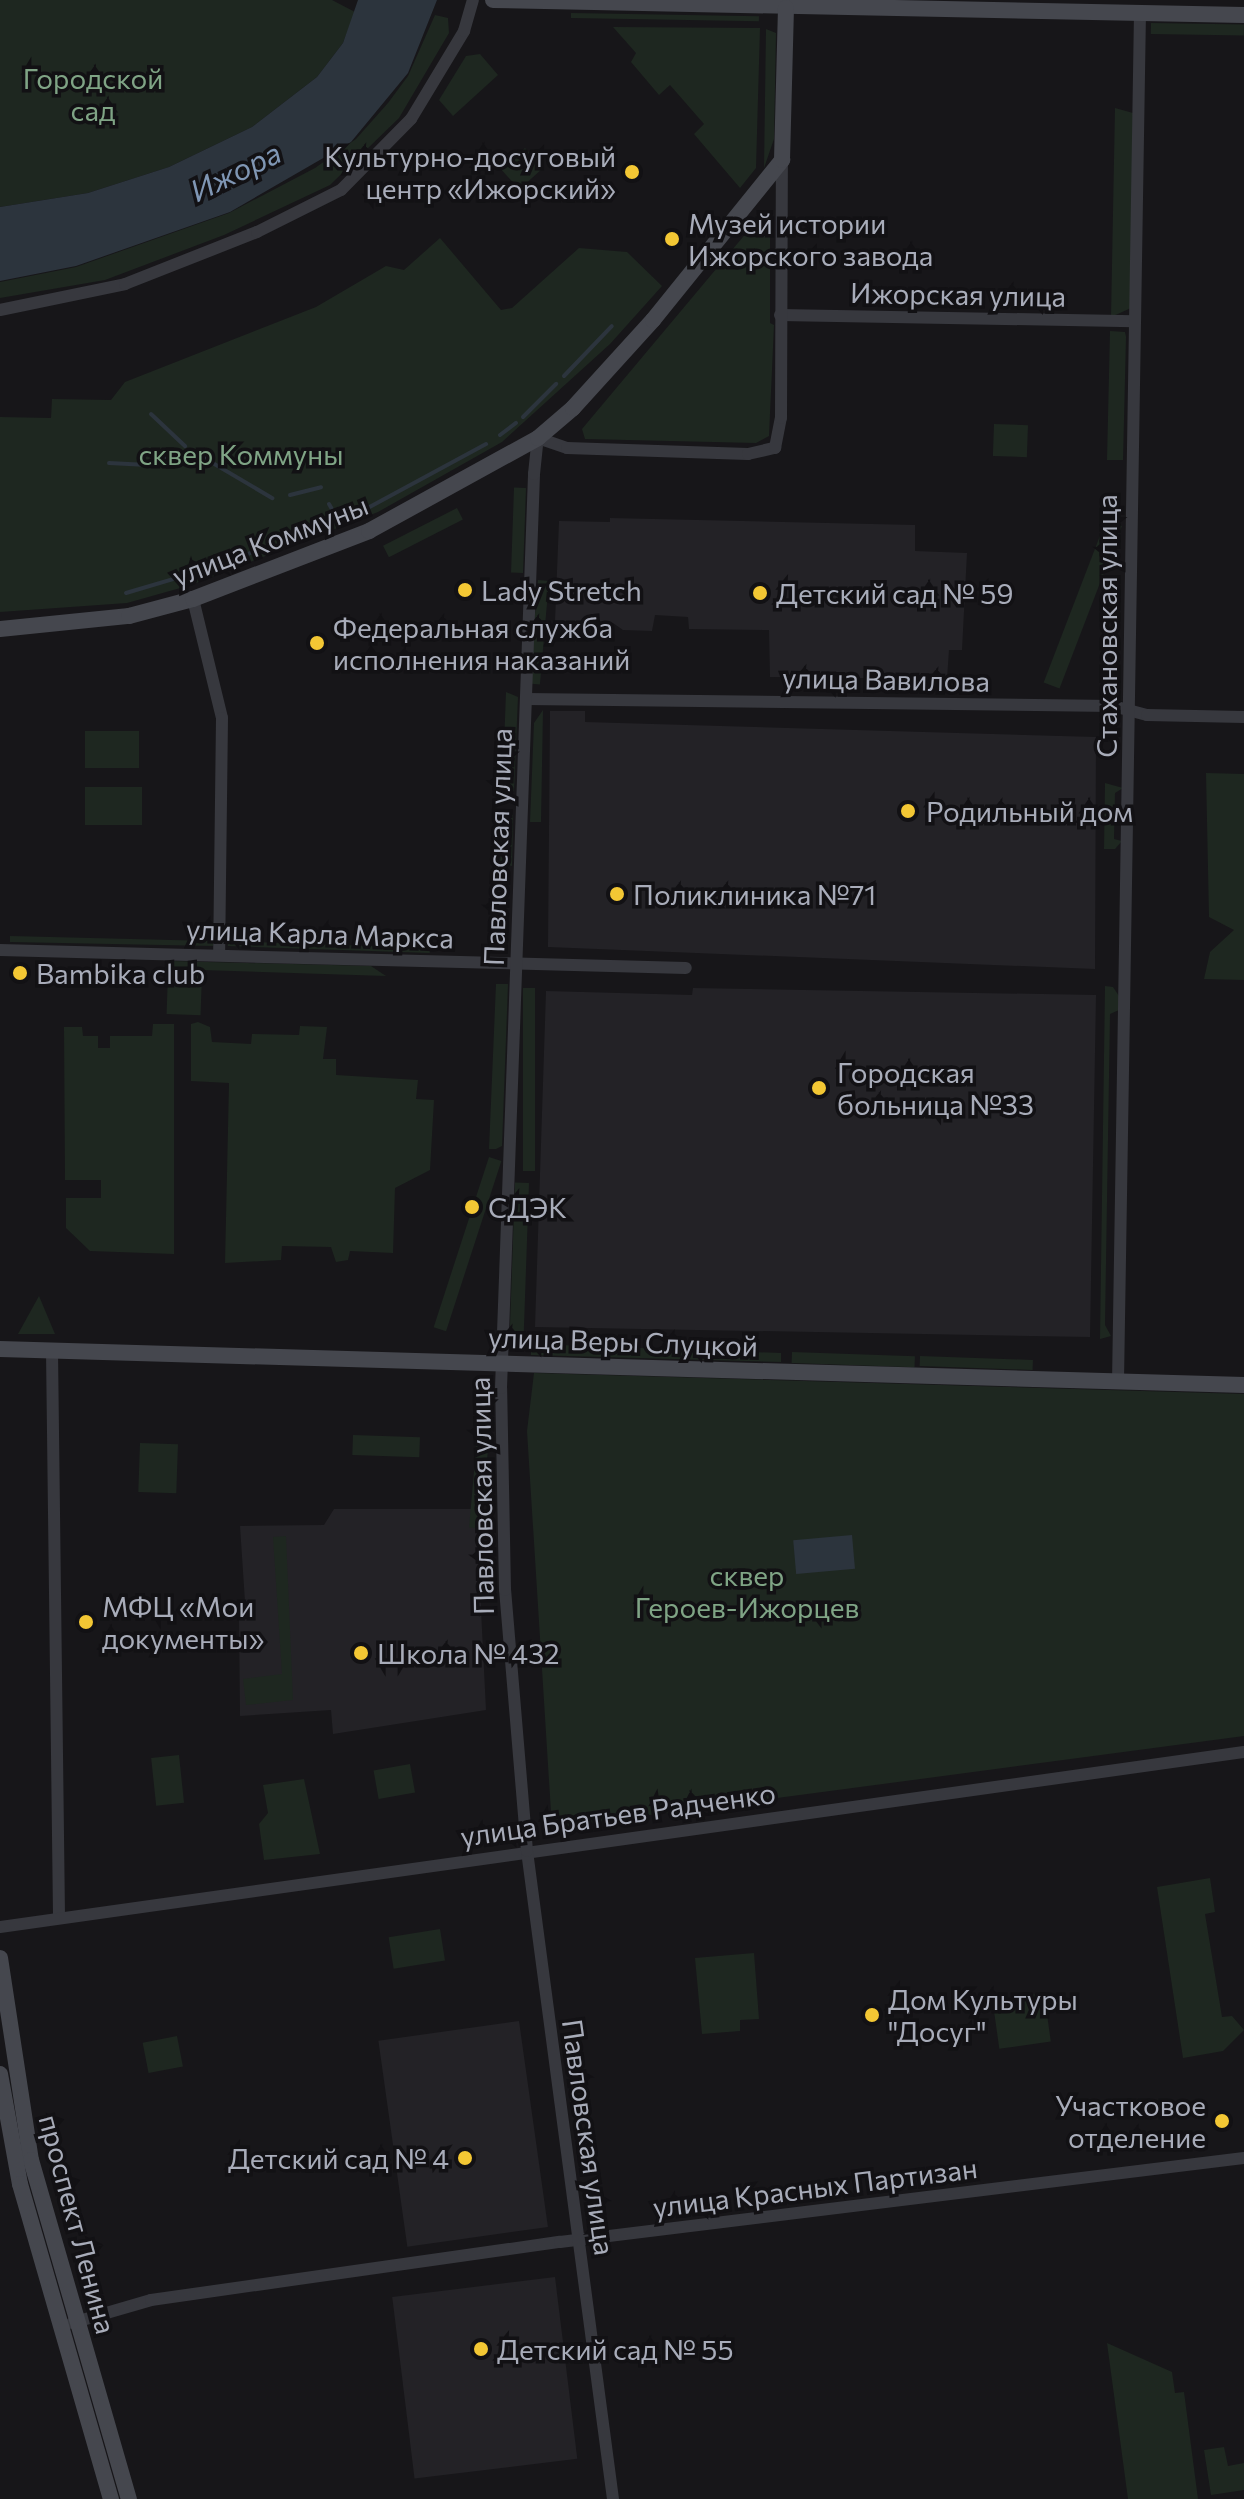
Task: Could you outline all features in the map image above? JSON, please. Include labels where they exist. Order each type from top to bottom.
[{"type":"street","points":[[0,310],[135,281],[257,232],[341,190],[411,119],[464,31],[473,0]]},
{"type":"street","points":[[493,0],[1244,15]]},
{"type":"street","points":[[538,438],[579,448],[748,454],[775,448],[781,418],[786,8]]},
{"type":"street","name":"Стахановская улица","points":[[1118,1382],[1140,14]]},
{"type":"street","name":"улица Коммуны","points":[[0,629],[129,616],[193,599],[369,531],[538,438],[573,408],[653,320],[782,160]]},
{"type":"street","name":"Ижорская улица","points":[[780,315],[1134,321]]},
{"type":"street","name":"Павловская улица","points":[[538,438],[501,1363],[505,1590],[527,1851],[613,2499]]},
{"type":"street","points":[[193,599],[222,718],[219,954]]},
{"type":"street","name":"улица Вавилова","points":[[526,699],[1104,705],[1129,712],[1244,717]]},
{"type":"street","name":"улица Карла Маркса","points":[[0,950],[686,968]]},
{"type":"street","name":"улица Веры Слуцкой","points":[[0,1349],[1244,1385]]},
{"type":"street","points":[[52,1351],[59,1917]]},
{"type":"street","name":"улица Братьев Радченко","points":[[0,1927],[1244,1752]]},
{"type":"street","name":"проспект Ленина","points":[[0,1958],[21,2117],[111,2499]]},
{"type":"street","name":"проспект Ленина","points":[[0,2074],[20,2184],[129,2499]]},
{"type":"street","name":"улица Красных Партизан","points":[[69,2323],[151,2300],[579,2241],[1244,2158]]},
{"type":"shaded area","name":"Детский сад № 59","points":[[610,518],[915,525],[915,551],[967,553],[962,650],[949,650],[947,679],[770,677],[769,630],[689,629],[688,617],[655,615],[652,631],[623,630],[613,623],[555,621],[559,521],[610,522]]},
{"type":"shaded area","points":[[550,711],[585,711],[585,722],[1096,737],[1095,969],[548,947]]},
{"type":"shaded area","name":"Городская больница №33","points":[[693,988],[1096,995],[1090,1337],[535,1327],[546,991],[692,995]]},
{"type":"shaded area","name":"Школа № 432","points":[[334,1509],[476,1509],[486,1710],[333,1734],[331,1710],[240,1716],[239,1618],[246,1617],[240,1526],[324,1525]]},
{"type":"shaded area","name":"Детский сад № 4","points":[[519,2021],[548,2227],[407,2247],[378,2041]]},
{"type":"shaded area","name":"Детский сад № 55","points":[[555,2277],[577,2459],[415,2479],[392,2297]]},
{"type":"green space","name":"Городской сад","points":[[0,0],[332,0],[355,12],[343,43],[317,77],[252,127],[169,167],[88,193],[0,207]]},
{"type":"green space","points":[[571,13],[759,16],[759,21],[571,18]]},
{"type":"green space","points":[[435,15],[448,18],[449,33],[399,118],[330,185],[224,235],[105,280],[0,298],[0,282],[76,267],[229,213],[315,168],[356,139],[388,103],[408,76]]},
{"type":"green space","points":[[1151,23],[1244,25],[1244,36],[1151,34]]},
{"type":"green space","points":[[613,27],[760,28],[756,168],[740,188],[694,134],[704,124],[670,85],[659,95],[631,62],[636,53]]},
{"type":"green space","points":[[766,29],[776,33],[774,139],[764,168]]},
{"type":"green space","points":[[480,54],[498,75],[453,116],[439,100],[466,56]]},
{"type":"green space","points":[[1115,108],[1133,113],[1131,308],[1111,317]]},
{"type":"green space","points":[[525,148],[543,168],[519,189],[501,169]]},
{"type":"green space","points":[[758,219],[768,221],[770,230],[770,323],[774,325],[769,436],[756,443],[585,439],[582,429]]},
{"type":"green space","name":"сквер Коммуны","points":[[440,238],[501,310],[512,308],[579,248],[627,252],[662,286],[610,344],[502,442],[378,512],[191,585],[127,603],[0,612],[0,417],[51,418],[52,399],[111,400],[125,382],[316,307],[386,266],[404,270]]},
{"type":"green space","points":[[1110,331],[1125,332],[1126,337],[1123,460],[1107,460]]},
{"type":"green space","points":[[994,424],[1028,425],[1027,457],[993,456]]},
{"type":"green space","points":[[514,488],[526,488],[523,573],[511,573]]},
{"type":"green space","points":[[457,508],[463,520],[389,557],[383,546]]},
{"type":"green space","points":[[1106,520],[1122,526],[1060,689],[1044,682]]},
{"type":"green space","points":[[538,580],[549,581],[540,685],[529,684]]},
{"type":"green space","points":[[506,692],[518,697],[514,791],[502,799]]},
{"type":"green space","points":[[543,710],[541,822],[530,822],[534,723]]},
{"type":"green space","points":[[85,731],[139,731],[139,768],[85,768]]},
{"type":"green space","points":[[1206,773],[1244,774],[1244,980],[1204,979],[1210,952],[1234,930],[1209,917]]},
{"type":"green space","points":[[1105,783],[1123,788],[1115,793],[1114,839],[1122,841],[1115,849],[1104,849]]},
{"type":"green space","points":[[85,787],[142,787],[142,825],[85,825]]},
{"type":"green space","points":[[504,811],[513,815],[512,866],[500,863]]},
{"type":"green space","points":[[10,936],[213,941],[213,946],[10,942]]},
{"type":"green space","points":[[228,941],[430,948],[430,953],[228,946]]},
{"type":"green space","points":[[170,961],[371,966],[386,976],[170,969]]},
{"type":"green space","points":[[168,973],[202,974],[201,1015],[167,1014]]},
{"type":"green space","points":[[496,984],[508,984],[502,1146],[489,1149]]},
{"type":"green space","points":[[1105,986],[1113,987],[1119,996],[1119,1010],[1110,1014],[1105,1325],[1111,1336],[1100,1339]]},
{"type":"green space","points":[[523,988],[535,988],[535,1171],[523,1171]]},
{"type":"green space","points":[[198,1022],[210,1027],[212,1042],[251,1044],[252,1034],[299,1035],[300,1026],[327,1027],[323,1059],[336,1059],[336,1075],[418,1080],[416,1099],[434,1100],[430,1170],[395,1188],[393,1253],[350,1251],[348,1260],[336,1262],[331,1247],[282,1246],[281,1260],[225,1263],[229,1083],[191,1081],[191,1024]]},
{"type":"green space","points":[[153,1024],[174,1024],[174,1254],[90,1251],[66,1228],[66,1198],[101,1198],[101,1180],[65,1180],[64,1027],[82,1027],[83,1036],[98,1036],[98,1048],[110,1048],[110,1036],[152,1036]]},
{"type":"green space","points":[[489,1157],[501,1161],[446,1331],[434,1327]]},
{"type":"green space","points":[[515,1183],[529,1183],[524,1337],[510,1336]]},
{"type":"green space","points":[[39,1296],[55,1334],[18,1334]]},
{"type":"green space","points":[[531,1344],[781,1353],[781,1362],[531,1355]]},
{"type":"green space","points":[[792,1352],[915,1356],[915,1367],[792,1363]]},
{"type":"green space","points":[[920,1356],[1033,1360],[1033,1370],[920,1366]]},
{"type":"green space","name":"сквер Героев-Ижорцев","points":[[534,1373],[1244,1394],[1244,1736],[552,1828],[527,1431]]},
{"type":"green space","points":[[481,1391],[493,1392],[481,1529],[469,1527]]},
{"type":"green space","points":[[353,1435],[420,1437],[419,1457],[352,1455]]},
{"type":"green space","points":[[140,1443],[178,1444],[176,1493],[138,1492]]},
{"type":"green space","points":[[286,1536],[293,1700],[246,1705],[243,1679],[282,1674],[273,1537]]},
{"type":"green space","points":[[179,1755],[184,1803],[156,1806],[151,1758]]},
{"type":"green space","points":[[410,1764],[415,1793],[379,1799],[374,1770]]},
{"type":"green space","points":[[304,1779],[320,1854],[264,1860],[259,1824],[268,1813],[263,1785]]},
{"type":"green space","points":[[1210,1878],[1215,1912],[1205,1914],[1222,2017],[1232,2016],[1244,2030],[1223,2051],[1183,2058],[1157,1887]]},
{"type":"green space","points":[[440,1929],[445,1961],[394,1969],[389,1937]]},
{"type":"green space","points":[[754,1953],[759,2019],[740,2020],[740,2031],[702,2034],[695,1958]]},
{"type":"green space","points":[[1044,1993],[1051,2042],[999,2049],[993,2000]]},
{"type":"green space","points":[[177,2036],[183,2066],[149,2073],[143,2043]]},
{"type":"green space","points":[[1107,2343],[1172,2372],[1175,2393],[1184,2392],[1198,2499],[1128,2499]]},
{"type":"green space","points":[[1224,2447],[1228,2466],[1244,2463],[1244,2490],[1211,2495],[1204,2450]]},
{"type":"water","name":"Ижора","points":[[358,0],[437,0],[408,73],[351,142],[230,212],[76,266],[0,281],[0,207],[88,193],[169,167],[252,127],[317,77],[343,43]]},
{"type":"water","points":[[852,1535],[855,1569],[796,1574],[793,1540]]},
{"type":"waterway","points":[[564,376],[612,326]]},
{"type":"waterway","points":[[523,417],[556,384]]},
{"type":"waterway","points":[[151,414],[185,446]]},
{"type":"waterway","points":[[500,435],[516,423]]},
{"type":"waterway","points":[[329,504],[340,523],[486,444]]},
{"type":"waterway","points":[[194,452],[272,498]]},
{"type":"waterway","points":[[109,463],[143,465],[170,456]]},
{"type":"waterway","points":[[290,495],[321,487]]},
{"type":"waterway","points":[[283,541],[338,520]]},
{"type":"waterway","points":[[189,574],[265,548]]},
{"type":"waterway","points":[[126,593],[180,577]]},
{"type":"place","name":"Культурно-досуговый центр «Ижорский»","points":[[632,172]]},
{"type":"place","name":"Музей истории Ижорского завода","points":[[672,239]]},
{"type":"place","name":"Lady Stretch","points":[[465,590]]},
{"type":"place","name":"Детский сад № 59","points":[[760,593]]},
{"type":"place","name":"Федеральная служба исполнения наказаний","points":[[317,643]]},
{"type":"place","name":"Родильный дом","points":[[908,811]]},
{"type":"place","name":"Поликлиника №71","points":[[617,894]]},
{"type":"place","name":"Bambika club","points":[[20,973]]},
{"type":"place","name":"Городская больница №33","points":[[819,1088]]},
{"type":"place","name":"СДЭК","points":[[472,1207]]},
{"type":"place","name":"МФЦ «Мои документы»","points":[[86,1622]]},
{"type":"place","name":"Школа № 432","points":[[361,1653]]},
{"type":"place","name":"Дом Культуры \"Досуг\"","points":[[872,2015]]},
{"type":"place","name":"Участковое отделение","points":[[1222,2121]]},
{"type":"place","name":"Детский сад № 4","points":[[465,2158]]},
{"type":"place","name":"Детский сад № 55","points":[[481,2349]]}]
